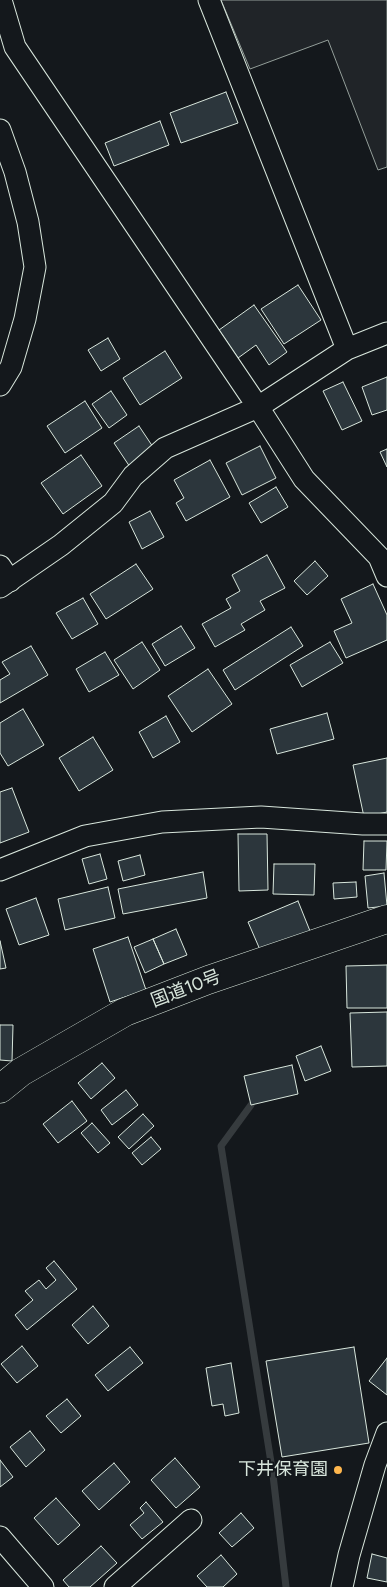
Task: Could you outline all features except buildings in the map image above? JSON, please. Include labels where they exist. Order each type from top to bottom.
[{"type":"highway","name":"国道10号","points":[[0,1089],[21,1072],[126,1012],[208,980],[387,919]]},
{"type":"street","points":[[1,0],[16,46],[258,407],[304,479],[378,557],[387,576]]},
{"type":"street","points":[[209,0],[347,349]]},
{"type":"street","points":[[0,130],[15,172],[26,214],[35,267],[26,319],[11,367],[0,385]]},
{"type":"street","points":[[3,578],[61,545],[113,503],[133,476],[165,448],[258,407],[347,349],[387,333]]},
{"type":"street","points":[[0,870],[85,836],[162,822],[261,816],[362,824],[387,824]]},
{"type":"street","points":[[342,1587],[375,1465],[387,1433]]},
{"type":"street","points":[[114,1587],[191,1520]]},
{"type":"street","points":[[0,1537],[44,1587]]},
{"type":"shaded area","points":[[221,0],[387,0],[387,167],[378,170],[328,40],[250,69]]},
{"type":"waterway","points":[[251,1105],[221,1146],[273,1475],[286,1587]]},
{"type":"place","name":"下井保育園","points":[[338,1470]]}]
